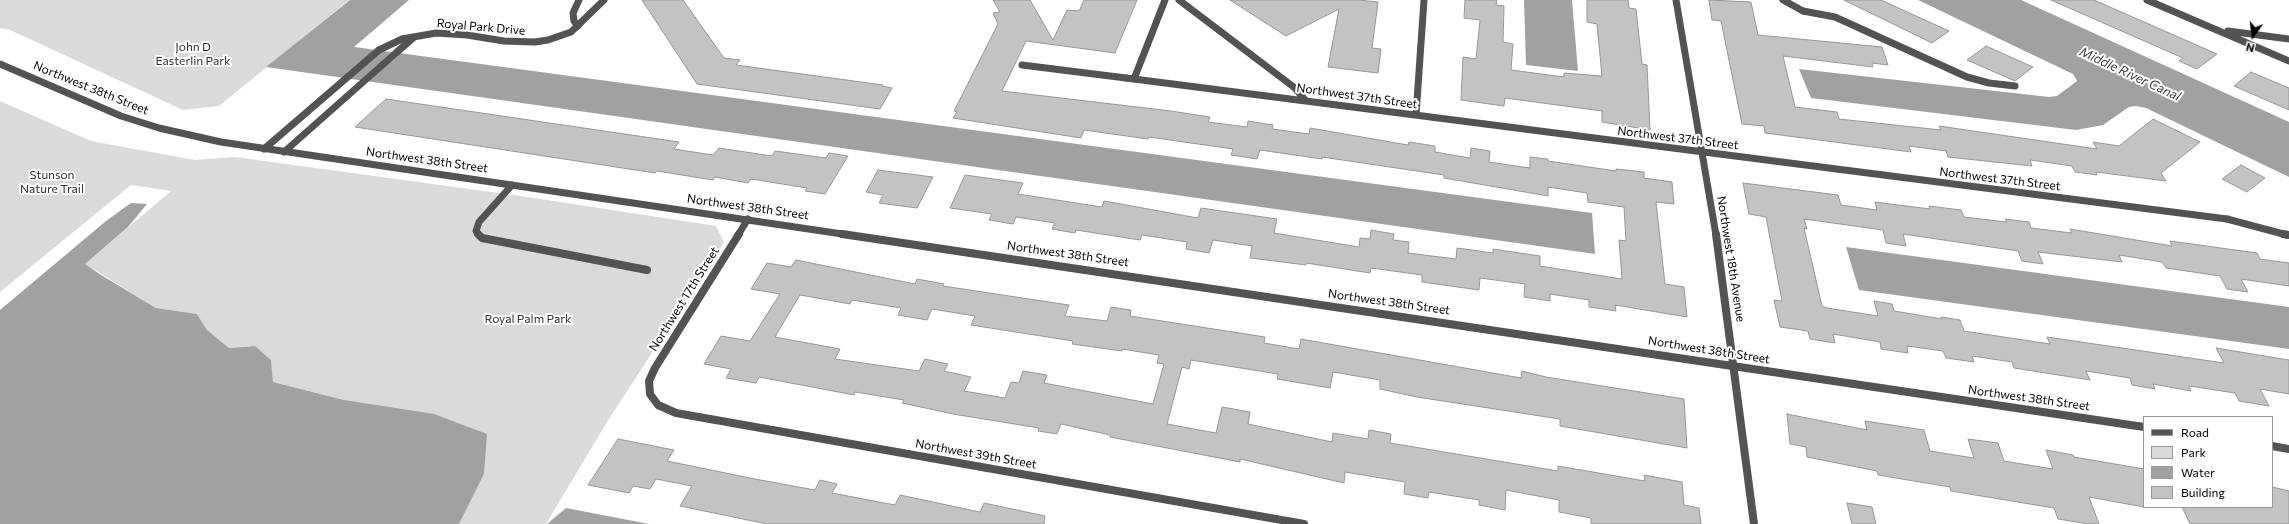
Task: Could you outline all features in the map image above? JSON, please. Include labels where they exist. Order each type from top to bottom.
[{"type":"street","points":[[578,26],[574,21],[573,13],[579,0]]},
{"type":"street","name":"Royal Park Drive","points":[[264,149],[379,50],[393,42],[414,37],[448,33],[504,41],[535,42],[562,36],[578,26],[604,0]]},
{"type":"street","points":[[1130,79],[1165,0]]},
{"type":"street","points":[[1179,0],[1295,88],[1305,100]]},
{"type":"street","points":[[1416,115],[1424,0]]},
{"type":"street","name":"Northwest 18th Avenue","points":[[1676,0],[1721,264],[1754,524]]},
{"type":"street","points":[[1783,0],[1803,11],[1835,17],[1967,77],[1989,83],[2015,86]]},
{"type":"street","points":[[2148,0],[2289,61]]},
{"type":"street","points":[[2217,30],[2289,39]]},
{"type":"street","points":[[284,152],[414,37]]},
{"type":"street","name":"Northwest 38th Street","points":[[0,64],[91,104],[152,126],[221,142],[1735,365],[2143,427]]},
{"type":"street","name":"Northwest 37th Street","points":[[1022,65],[2227,219],[2289,235]]},
{"type":"street","points":[[512,184],[479,222],[476,232],[482,238],[647,270]]},
{"type":"street","name":"Northwest 17th Street","points":[[650,394],[649,381],[655,368],[748,219]]},
{"type":"street","name":"Northwest 39th Street","points":[[650,394],[658,405],[676,413],[1304,524]]},
{"type":"street","points":[[2273,446],[2289,449]]},
{"type":"green space","name":"John D Easterlin Park","points":[[0,0],[349,0],[219,106],[183,110],[10,30],[0,28]]},
{"type":"green space","name":"Royal Palm Park","points":[[0,101],[91,141],[195,160],[235,157],[521,196],[716,226],[724,242],[607,422],[546,524],[459,524],[484,474],[344,400],[273,382],[271,360],[255,346],[229,348],[207,330],[197,314],[156,308],[85,264],[171,191],[131,185],[0,292]]},
{"type":"water","points":[[350,0],[409,0],[354,47],[1592,213],[1595,254],[266,67]]},
{"type":"water","points":[[1524,0],[1572,0],[1578,71],[1526,65]]},
{"type":"water","name":"Middle River Canal","points":[[1918,0],[2021,0],[2289,122],[2289,177],[2146,108],[2136,106],[2129,107],[2103,125],[2076,130],[1811,98],[1799,69],[2049,97],[2057,96],[2077,81],[2073,74]]},
{"type":"water","points":[[131,203],[147,204],[128,227],[85,264],[101,275],[156,308],[197,314],[207,330],[229,348],[255,346],[271,360],[273,382],[344,400],[434,414],[487,434],[484,474],[459,524],[0,524],[0,310],[106,221]]},
{"type":"water","points":[[1846,247],[2289,307],[2289,349],[1859,290]]},
{"type":"water","points":[[566,508],[649,524],[547,524]]},
{"type":"building","points":[[642,0],[683,0],[724,58],[740,60],[736,65],[883,85],[882,86],[892,88],[880,109],[697,84]]},
{"type":"building","points":[[993,0],[1030,0],[1053,40],[1067,10],[1079,11],[1084,0],[1137,0],[1115,53],[1026,41],[1002,91],[1171,111],[1210,117],[1208,122],[1247,127],[1248,121],[1273,125],[1272,129],[1309,134],[1310,128],[1408,145],[1409,142],[1435,146],[1435,152],[1470,158],[1471,148],[1490,151],[1489,162],[1530,168],[1530,157],[1616,171],[1616,169],[1644,172],[1644,178],[1672,182],[1674,204],[1656,202],[1665,284],[1684,287],[1687,317],[1615,305],[1616,311],[1589,307],[1589,300],[1550,294],[1550,301],[1524,297],[1525,284],[1480,278],[1479,290],[1422,282],[1422,275],[1371,268],[1370,273],[1306,263],[1306,265],[1250,258],[1252,246],[1213,240],[1209,253],[1186,249],[1187,242],[1142,235],[1140,240],[1076,230],[1075,233],[1052,229],[1055,223],[1016,217],[1013,224],[989,220],[992,214],[950,208],[965,175],[1023,183],[1018,194],[1102,207],[1104,201],[1198,218],[1201,208],[1277,219],[1274,233],[1359,247],[1360,238],[1370,239],[1371,230],[1394,234],[1393,240],[1409,242],[1408,253],[1456,259],[1457,248],[1493,253],[1493,249],[1540,256],[1540,266],[1622,279],[1619,240],[1626,241],[1624,207],[1588,202],[1587,193],[1548,187],[1548,196],[1444,178],[1444,175],[1322,157],[1322,159],[1260,150],[1257,159],[1231,155],[1233,149],[1149,137],[1148,139],[1084,130],[1081,138],[953,118],[957,112],[954,111],[998,24],[993,13],[1000,12]]},
{"type":"building","points":[[1230,0],[1359,0],[1378,2],[1372,48],[1381,49],[1378,73],[1328,67],[1339,9],[1286,36]]},
{"type":"building","points":[[1465,0],[1497,0],[1496,5],[1504,6],[1503,42],[1513,44],[1511,70],[1564,77],[1564,73],[1602,76],[1597,24],[1587,22],[1587,0],[1628,0],[1629,8],[1636,9],[1642,64],[1647,65],[1650,130],[1602,122],[1602,111],[1505,98],[1504,106],[1461,100],[1463,57],[1476,59],[1480,20],[1464,18]]},
{"type":"building","points":[[1709,0],[1751,2],[1758,35],[1882,47],[1888,65],[1872,63],[1873,67],[1783,56],[1795,107],[1837,112],[1839,119],[1941,130],[1939,126],[2097,149],[2093,142],[2119,146],[2153,119],[2200,142],[2161,173],[2166,181],[2096,172],[2097,175],[2075,172],[2072,166],[2030,160],[2032,166],[1948,157],[1946,151],[1909,146],[1911,152],[1765,133],[1764,126],[1742,124],[1721,21],[1712,20]]},
{"type":"building","points":[[1844,0],[1881,0],[1949,31],[1932,43]]},
{"type":"building","points":[[2051,0],[2094,0],[2217,54],[2197,69],[2179,61],[2183,58]]},
{"type":"building","points":[[1986,46],[2033,67],[2015,81],[1967,60]]},
{"type":"building","points":[[2251,72],[2289,88],[2289,110],[2234,86]]},
{"type":"building","points":[[386,99],[679,142],[674,149],[713,155],[719,148],[772,156],[775,151],[826,158],[829,153],[848,156],[825,194],[805,191],[807,188],[751,179],[748,183],[715,177],[713,180],[657,171],[655,173],[355,127]]},
{"type":"building","points":[[2241,165],[2265,178],[2247,192],[2222,179]]},
{"type":"building","points":[[878,170],[933,177],[917,208],[879,203],[883,195],[866,192]]},
{"type":"building","points":[[1743,183],[1838,195],[1841,205],[1877,210],[1875,202],[1930,209],[1929,206],[1961,210],[1964,217],[2007,222],[2005,219],[2029,222],[2031,228],[2072,233],[2070,229],[2172,246],[2170,241],[2257,253],[2260,259],[2289,263],[2289,286],[2241,279],[2248,292],[2227,289],[2220,276],[2166,268],[2162,262],[2119,255],[2122,262],[2038,252],[2043,264],[2022,261],[2018,251],[1903,234],[1906,246],[1886,243],[1883,230],[1804,219],[1807,229],[1804,228],[1822,306],[1827,308],[1878,316],[1874,301],[1892,304],[1894,311],[1942,319],[1941,317],[1960,320],[1964,331],[2050,344],[2047,337],[2224,363],[2216,348],[2289,360],[2289,394],[2260,389],[2269,406],[2239,401],[2235,393],[2189,386],[2191,391],[2153,384],[2155,389],[2132,385],[2130,378],[2086,371],[2090,380],[2014,368],[2012,362],[1972,356],[1974,362],[1946,358],[1943,351],[1907,346],[1908,353],[1881,349],[1880,342],[1833,334],[1835,343],[1810,339],[1808,331],[1780,327],[1774,300],[1782,301],[1766,217],[1749,214]]},
{"type":"building","points":[[796,260],[915,284],[917,279],[944,284],[943,286],[1069,305],[1065,316],[1107,321],[1111,307],[1131,310],[1130,316],[1265,337],[1264,343],[1299,349],[1301,339],[1521,378],[1522,371],[1546,377],[1684,399],[1687,448],[1560,426],[1560,419],[1417,397],[1380,389],[1380,380],[1333,372],[1330,388],[1277,379],[1278,374],[1191,360],[1189,369],[1182,367],[1167,424],[1216,433],[1222,407],[1250,412],[1248,424],[1332,442],[1333,433],[1368,439],[1369,430],[1391,434],[1390,443],[1558,471],[1558,466],[1645,481],[1644,475],[1682,482],[1684,505],[1699,508],[1701,524],[1591,524],[1591,518],[1559,512],[1559,500],[1506,490],[1505,510],[1479,505],[1479,500],[1429,492],[1428,498],[1404,494],[1405,482],[1345,472],[1344,483],[1240,459],[1240,462],[1110,437],[1110,435],[1061,424],[1057,434],[1038,431],[1039,428],[953,414],[902,403],[904,400],[855,392],[854,395],[759,377],[756,383],[726,378],[731,369],[704,364],[721,336],[750,341],[780,294],[751,289],[767,263],[791,267]],"holes":[[[800,295],[850,304],[852,300],[901,308],[898,315],[927,320],[932,309],[975,316],[971,325],[1073,341],[1072,344],[1122,351],[1122,349],[1159,355],[1157,363],[1164,364],[1153,404],[1044,383],[1047,375],[1023,371],[1019,383],[1011,382],[1005,398],[964,391],[971,377],[944,371],[948,364],[925,359],[919,371],[835,359],[840,349],[775,337]]]},
{"type":"building","points":[[1787,414],[1867,430],[1865,421],[1924,430],[1930,451],[1974,458],[1968,439],[1998,443],[2004,461],[2053,469],[2046,450],[2073,455],[2074,457],[2143,469],[2143,507],[2089,497],[2099,524],[2089,524],[2058,519],[2054,508],[1951,491],[1950,487],[1878,475],[1877,471],[1807,457],[1806,447],[1790,444]]},
{"type":"building","points":[[618,439],[674,450],[667,461],[755,479],[815,490],[820,480],[837,484],[832,493],[895,505],[900,495],[980,512],[984,503],[1045,516],[1044,524],[767,524],[680,506],[692,486],[656,479],[650,489],[633,486],[629,493],[588,485]]},
{"type":"building","points":[[2273,487],[2289,491],[2289,524],[2190,524],[2182,508],[2273,508]]},
{"type":"building","points":[[1847,503],[1872,507],[1876,524],[1852,524]]},
{"type":"park label","name":"Stunson Nature Trail","points":[[52,182]]}]
